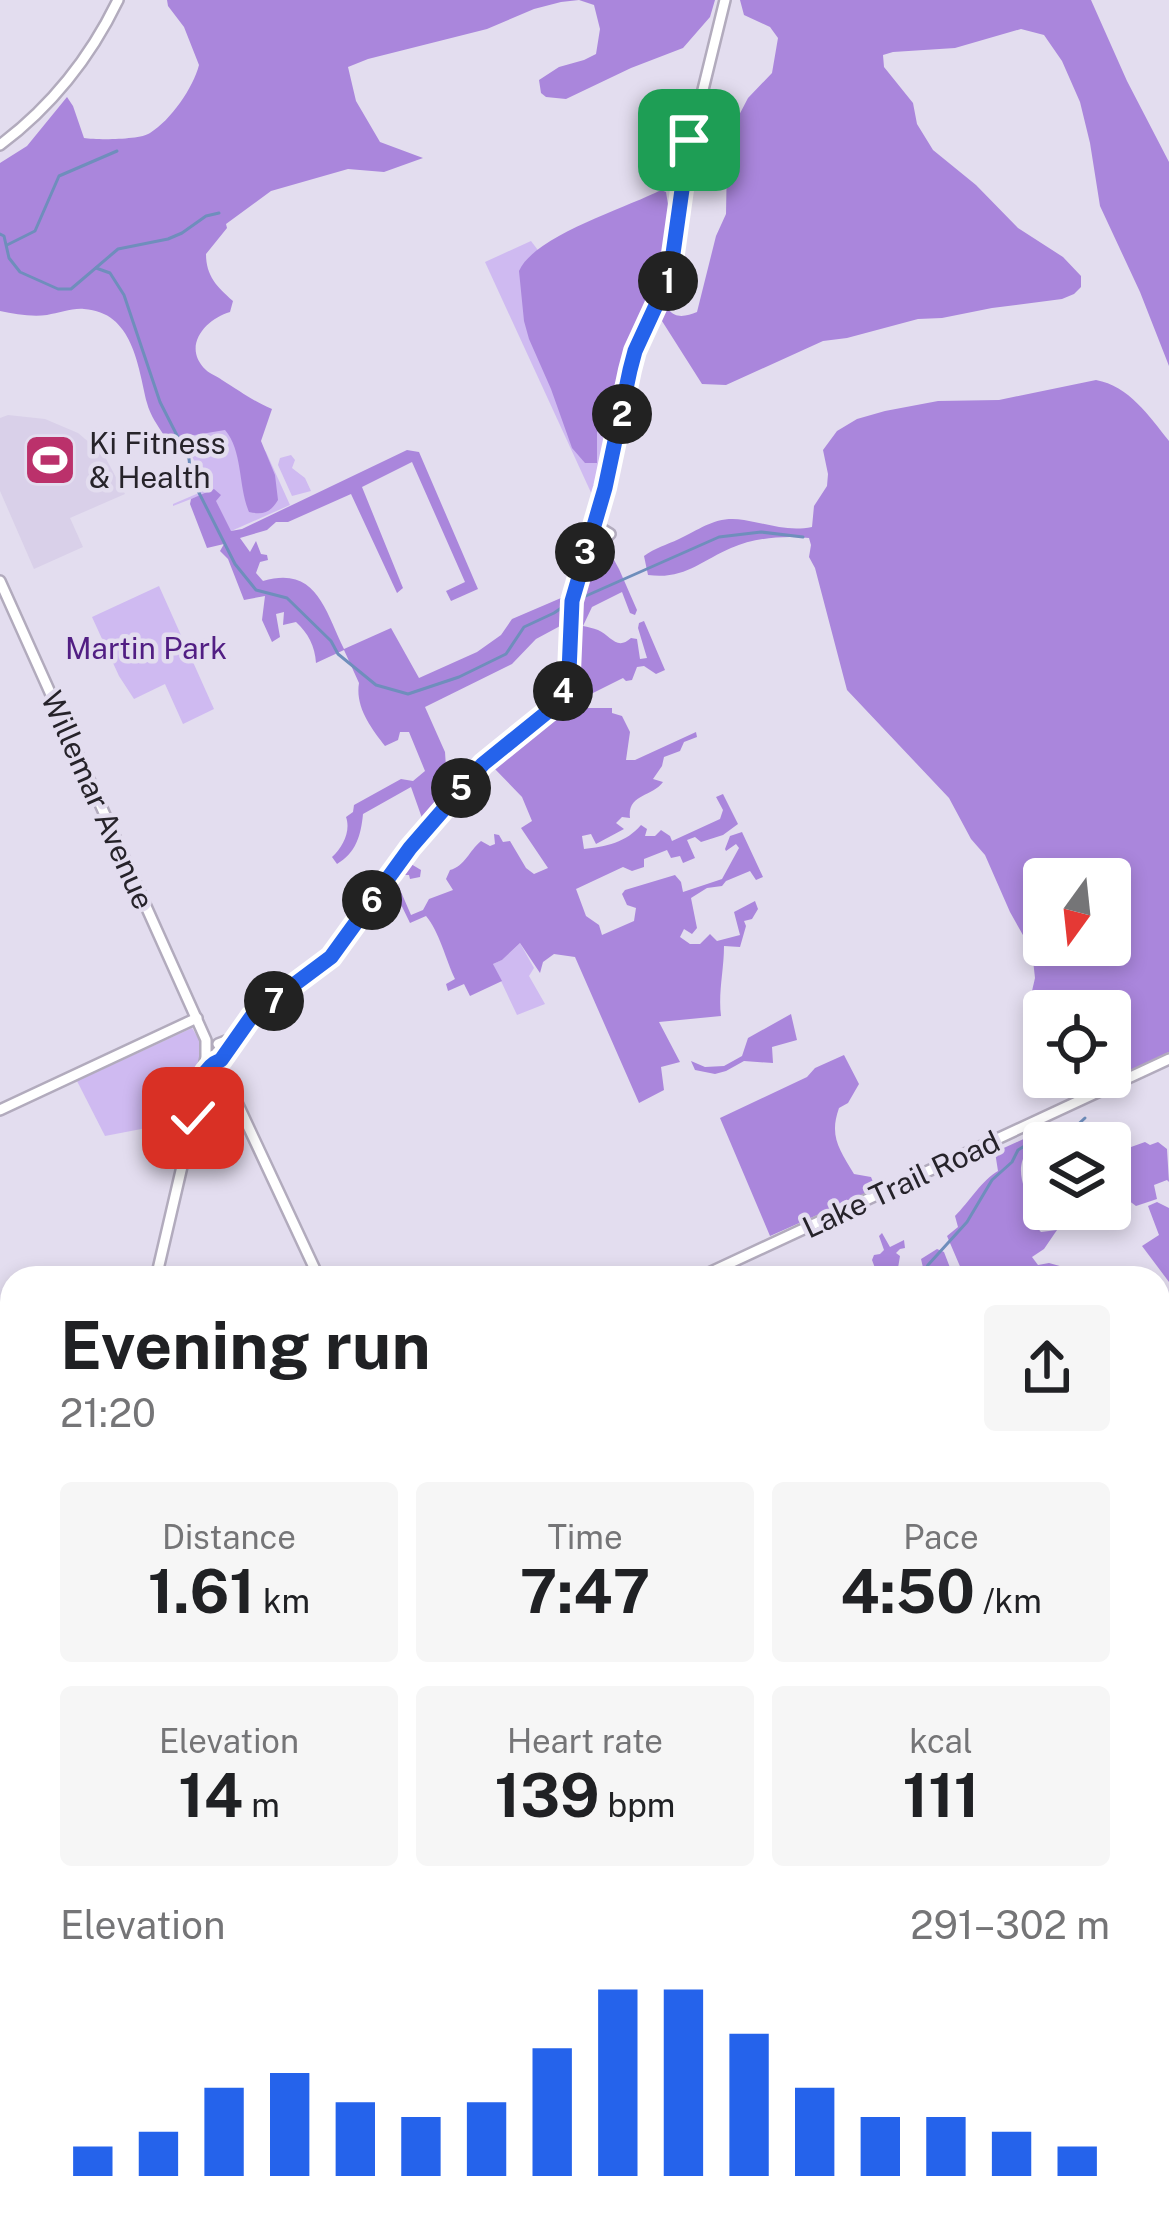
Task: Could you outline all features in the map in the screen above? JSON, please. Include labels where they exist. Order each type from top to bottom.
[{"type":"street","points":[[0,145],[68,81],[102,33],[118,0]]},
{"type":"street","points":[[159,1266],[201,1080],[215,1053],[257,1012],[331,957],[458,791],[483,764],[551,709],[566,685],[572,601],[605,488],[635,351],[670,275],[685,160],[724,0]]},
{"type":"street","points":[[592,530],[600,528],[610,534]]},
{"type":"street","name":"Willemar Avenue","points":[[0,581],[313,1266]]},
{"type":"street","points":[[0,1110],[197,1018]]},
{"type":"street","name":"Lake Trail Road","points":[[724,1266],[1169,1059]]},
{"type":"shaded area","points":[[167,0],[579,0],[534,9],[487,29],[348,67],[356,101],[380,142],[423,158],[384,172],[348,169],[271,191],[226,224],[206,254],[214,281],[233,301],[230,312],[200,335],[196,343],[199,361],[209,372],[272,409],[261,441],[275,475],[278,500],[262,513],[249,512],[235,448],[225,430],[165,437],[148,407],[130,343],[113,320],[84,309],[41,316],[0,311],[0,163],[27,146],[67,97],[84,138],[137,137],[166,120],[199,65]]},
{"type":"shaded area","points":[[579,0],[715,0],[710,17],[683,48],[566,99],[546,97],[539,80],[596,54],[600,29],[594,5]]},
{"type":"shaded area","points":[[740,0],[1091,0],[1169,162],[1169,366],[1100,206],[1080,102],[1062,61],[1044,35],[1021,29],[955,48],[893,52],[883,55],[884,67],[913,103],[917,124],[933,150],[1018,228],[1063,257],[1081,276],[1081,287],[1074,294],[918,319],[823,341],[726,385],[702,384],[655,310],[643,310],[622,371],[597,422],[597,463],[585,463],[572,448],[529,339],[519,271],[528,258],[561,235],[661,190],[666,192],[670,217],[665,277],[669,310],[678,316],[697,312],[726,214],[727,159],[736,121],[748,98],[772,73],[778,38],[770,27],[744,15]]},
{"type":"shaded area","points":[[1096,380],[1128,395],[1169,441],[1169,1052],[1131,1071],[1131,990],[1032,990],[1034,966],[1131,966],[1131,858],[1023,858],[1023,935],[985,855],[949,798],[847,690],[809,557],[809,538],[749,542],[672,575],[648,575],[644,556],[718,521],[812,527],[814,506],[827,486],[823,450],[837,431],[857,419],[938,401],[999,400]]},
{"type":"shaded area","points":[[0,418],[45,419],[78,433],[104,455],[125,494],[70,518],[83,547],[34,569],[0,491]]},
{"type":"shaded area","points":[[407,450],[419,452],[478,589],[451,601],[446,591],[465,582],[412,462],[362,487],[403,588],[397,593],[351,494],[240,538],[250,552],[256,541],[261,554],[267,555],[256,573],[263,581],[281,578],[307,585],[324,607],[344,649],[391,628],[419,678],[477,652],[501,635],[512,619],[575,592],[572,613],[512,664],[425,707],[458,791],[431,824],[422,818],[411,787],[363,814],[356,843],[337,864],[332,857],[345,838],[346,817],[354,805],[401,779],[413,781],[425,771],[409,732],[400,732],[398,740],[385,746],[374,732],[344,650],[316,663],[300,626],[296,622],[283,625],[284,612],[276,614],[280,637],[272,642],[262,620],[265,596],[244,600],[228,559],[220,551],[224,544],[207,548],[190,504],[191,499],[214,489],[221,495],[216,501],[231,531],[242,529]]},
{"type":"shaded area","points":[[594,535],[601,536],[637,610],[635,615],[630,613],[622,592],[592,607],[583,626],[618,643],[637,639],[640,659],[647,658],[638,628],[644,621],[665,670],[656,674],[637,667],[632,680],[623,678],[575,702],[575,708],[612,708],[612,713],[622,716],[630,732],[626,760],[696,732],[697,737],[664,757],[653,779],[663,782],[632,804],[630,818],[622,817],[616,823],[624,829],[596,844],[591,834],[582,836],[584,849],[615,843],[641,825],[647,829],[645,836],[661,830],[672,841],[720,819],[723,810],[716,797],[723,794],[738,824],[701,842],[695,837],[687,840],[695,858],[683,863],[680,856],[671,858],[667,850],[644,859],[644,867],[632,871],[623,867],[576,889],[586,916],[599,925],[602,935],[634,921],[636,908],[627,905],[625,890],[675,875],[683,892],[722,879],[739,848],[736,844],[726,851],[730,836],[742,832],[763,877],[756,880],[750,871],[691,898],[697,928],[692,934],[684,929],[680,937],[690,944],[700,944],[710,934],[717,941],[740,935],[734,912],[755,901],[758,909],[752,919],[744,921],[740,947],[724,946],[721,1016],[659,1022],[680,1062],[661,1067],[664,1090],[639,1103],[575,957],[554,954],[543,962],[540,973],[520,943],[493,964],[502,981],[470,996],[464,984],[448,991],[446,984],[455,979],[435,930],[426,916],[410,923],[390,882],[406,861],[421,870],[420,877],[404,875],[398,885],[411,915],[423,910],[429,899],[453,890],[446,879],[450,870],[481,841],[495,844],[494,834],[503,842],[510,841],[534,874],[548,868],[521,828],[532,821],[522,797],[493,767],[552,715],[572,685],[578,600]]},
{"type":"shaded area","points":[[791,1014],[797,1040],[772,1047],[773,1063],[744,1061],[715,1074],[695,1070],[691,1061],[705,1067],[724,1066],[742,1056],[748,1038]]},
{"type":"shaded area","points":[[844,1055],[859,1084],[848,1103],[839,1108],[837,1142],[854,1174],[871,1177],[876,1189],[770,1236],[720,1118]]},
{"type":"shaded area","points":[[1023,1139],[1023,1230],[1057,1230],[1032,1257],[1038,1265],[1060,1266],[960,1266],[947,1236],[958,1227],[955,1216],[998,1171],[995,1152]]},
{"type":"shaded area","points":[[1158,1142],[1167,1149],[1169,1182],[1154,1185],[1157,1199],[1136,1206],[1131,1202],[1131,1147]]},
{"type":"shaded area","points":[[1157,1202],[1169,1208],[1169,1266],[1157,1266],[1142,1246],[1159,1235],[1148,1206]]},
{"type":"shaded area","points":[[882,1233],[890,1247],[904,1240],[905,1248],[896,1253],[898,1266],[874,1266],[874,1255],[884,1250]]},
{"type":"shaded area","points":[[937,1249],[944,1252],[949,1266],[923,1266],[921,1259]]},
{"type":"green space","points":[[531,241],[630,371],[599,510],[485,262]]},
{"type":"green space","points":[[230,407],[266,452],[290,505],[229,532],[209,492],[173,504],[208,489],[180,432]]},
{"type":"green space","points":[[291,455],[295,460],[292,468],[305,478],[311,491],[292,496],[278,465],[280,458]]},
{"type":"green space","name":"Martin Park","points":[[159,586],[214,709],[183,724],[165,684],[134,699],[92,617]]},
{"type":"green space","points":[[520,943],[534,968],[529,976],[545,1004],[517,1015],[493,964]]},
{"type":"green space","points":[[192,1028],[203,1046],[188,1120],[105,1136],[77,1081]]},
{"type":"waterway","points":[[7,245],[35,231],[59,176],[117,151]]},
{"type":"waterway","points":[[0,234],[20,272],[58,289],[71,289],[118,249],[168,239],[219,213]]},
{"type":"waterway","points":[[96,268],[110,273],[124,295],[160,402],[235,564],[256,590],[287,598],[338,654],[376,685],[408,694],[459,677],[506,654],[524,627],[570,602]]},
{"type":"waterway","points":[[579,599],[719,537],[761,532],[803,537]]},
{"type":"waterway","points":[[1081,1122],[1085,1118]]},
{"type":"waterway","points":[[927,1266],[1023,1147]]},
{"type":"place","name":"Ki Fitness & Health","points":[[50,460]]},
{"type":"route","points":[[193,1118],[206,1071],[221,1060],[249,1020],[331,957],[458,791],[483,764],[551,709],[566,685],[572,601],[605,488],[635,351],[670,275],[689,140]]}]
